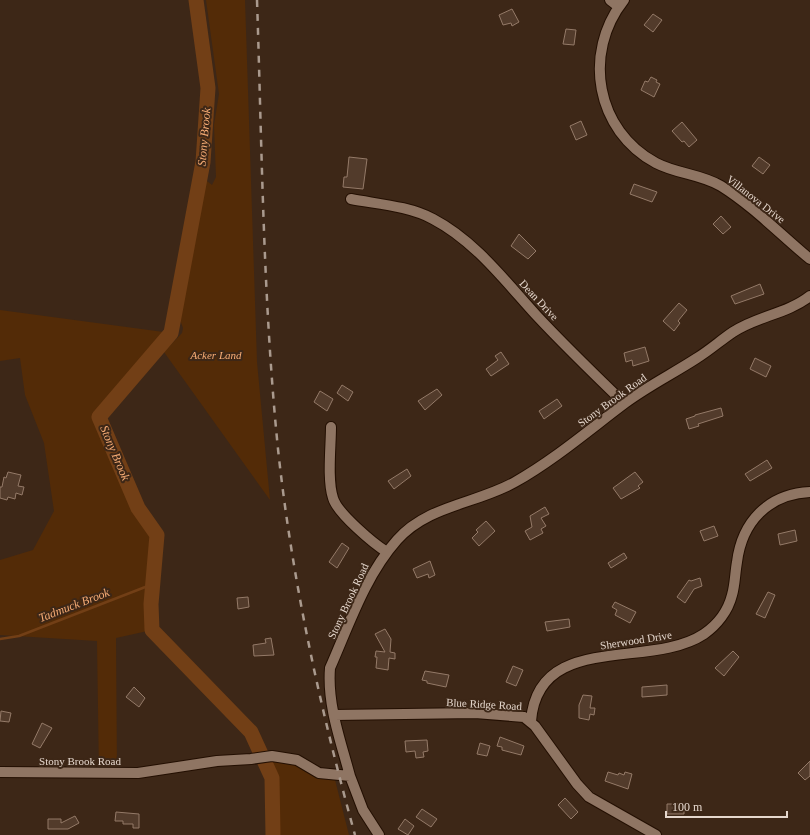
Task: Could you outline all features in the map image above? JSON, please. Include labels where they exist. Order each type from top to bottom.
[{"type":"street","points":[[610,0],[622,3]]},
{"type":"street","name":"Villanova Drive","points":[[622,3],[604,35],[600,57],[599,78],[607,110],[624,137],[639,152],[658,164],[678,172],[704,178],[724,188],[810,259]]},
{"type":"street","name":"Dean Drive","points":[[351,198],[400,208],[431,218],[455,232],[487,262],[562,342],[624,403]]},
{"type":"street","name":"Stony Brook Road","points":[[0,772],[138,773],[217,761],[250,760],[272,756],[297,760],[319,773],[350,776],[334,715],[329,681],[330,668],[370,579],[387,552],[398,539],[436,512],[484,496],[515,482],[598,425],[624,403],[697,358],[738,329],[757,320],[785,311],[810,296]]},
{"type":"street","points":[[331,427],[330,474],[333,498],[337,507],[375,545],[387,552]]},
{"type":"street","name":"Sherwood Drive","points":[[531,721],[532,710],[549,677],[572,663],[680,645],[705,633],[717,623],[727,608],[732,595],[740,546],[746,531],[753,520],[762,509],[770,504],[796,493],[810,492]]},
{"type":"street","name":"Blue Ridge Road","points":[[334,715],[475,713],[524,717],[531,721],[577,784],[589,797],[656,835]]},
{"type":"street","points":[[350,776],[363,810],[379,835]]},
{"type":"green space","name":"Acker Land","points":[[206,0],[245,0],[257,362],[270,500],[164,352],[182,333],[183,328],[179,317],[196,238],[201,189],[204,181],[207,181],[212,185],[216,177],[214,125],[219,94]]},
{"type":"green space","points":[[0,310],[171,333],[99,417],[138,508],[157,535],[152,630],[116,638],[117,773],[99,774],[97,641],[0,635],[0,560],[33,550],[54,511],[44,443],[25,395],[20,358],[0,361]]},
{"type":"green space","points":[[272,756],[334,776],[349,835],[273,835]]},
{"type":"building","points":[[512,9],[519,22],[512,26],[511,23],[503,25],[499,15]]},
{"type":"building","points":[[653,14],[662,20],[653,32],[644,25]]},
{"type":"building","points":[[566,29],[576,30],[574,45],[563,44]]},
{"type":"building","points":[[651,77],[657,80],[656,82],[660,84],[654,97],[641,90],[645,81],[648,82]]},
{"type":"building","points":[[581,121],[587,135],[576,140],[570,126]]},
{"type":"building","points":[[682,122],[697,140],[689,147],[672,131]]},
{"type":"building","points":[[349,157],[367,159],[363,189],[343,187],[344,177],[347,177]]},
{"type":"building","points":[[759,157],[770,165],[763,174],[752,166]]},
{"type":"building","points":[[634,184],[657,192],[652,202],[630,194]]},
{"type":"building","points":[[721,216],[731,227],[723,234],[713,224]]},
{"type":"building","points":[[519,234],[536,251],[528,259],[511,246]]},
{"type":"building","points":[[760,284],[764,294],[735,304],[731,296]]},
{"type":"building","points":[[679,303],[687,310],[678,321],[680,323],[674,331],[663,321]]},
{"type":"building","points":[[645,347],[649,361],[633,366],[632,360],[626,362],[624,353]]},
{"type":"building","points":[[501,352],[509,364],[491,376],[486,369],[498,360],[495,356]]},
{"type":"building","points":[[755,358],[771,366],[766,377],[750,369]]},
{"type":"building","points":[[342,385],[353,392],[348,401],[337,393]]},
{"type":"building","points":[[437,389],[442,395],[425,410],[418,401]]},
{"type":"building","points":[[320,391],[333,399],[327,411],[314,402]]},
{"type":"building","points":[[557,399],[562,406],[544,419],[539,411]]},
{"type":"building","points":[[721,408],[723,416],[698,424],[699,426],[689,429],[686,419]]},
{"type":"building","points":[[767,460],[772,468],[750,481],[745,474]]},
{"type":"building","points":[[407,469],[411,476],[394,489],[388,481]]},
{"type":"building","points":[[8,472],[21,475],[18,486],[24,487],[22,495],[16,493],[15,499],[8,497],[7,500],[0,498],[0,487],[2,487],[4,477],[6,478]]},
{"type":"building","points":[[635,472],[643,482],[638,486],[640,488],[621,499],[613,488]]},
{"type":"building","points":[[545,507],[549,514],[541,518],[546,526],[541,529],[543,533],[530,540],[525,531],[532,527],[530,516]]},
{"type":"building","points":[[486,521],[495,531],[479,546],[472,538],[478,532],[476,530]]},
{"type":"building","points":[[714,526],[718,536],[704,541],[700,531]]},
{"type":"building","points":[[795,530],[797,541],[780,545],[778,534]]},
{"type":"building","points":[[342,543],[349,548],[337,568],[329,562]]},
{"type":"building","points":[[624,553],[627,558],[611,568],[608,563]]},
{"type":"building","points":[[430,561],[435,575],[429,578],[428,574],[417,578],[413,569]]},
{"type":"building","points":[[700,578],[702,586],[694,589],[685,603],[677,597],[689,580],[691,581]]},
{"type":"building","points":[[768,592],[775,595],[765,618],[756,614]]},
{"type":"building","points":[[248,597],[249,607],[238,609],[237,598]]},
{"type":"building","points":[[615,602],[636,612],[630,623],[615,615],[617,610],[612,607]]},
{"type":"building","points":[[569,619],[570,627],[547,631],[545,622]]},
{"type":"building","points":[[385,629],[391,639],[390,652],[395,653],[395,659],[389,658],[388,670],[376,668],[377,657],[375,657],[376,651],[385,652],[375,634]]},
{"type":"building","points":[[271,638],[274,655],[254,656],[253,645],[266,643],[265,639]]},
{"type":"building","points":[[733,651],[739,657],[724,676],[715,668]]},
{"type":"building","points":[[513,666],[523,670],[516,686],[506,682]]},
{"type":"building","points":[[425,671],[449,675],[446,687],[427,683],[427,681],[422,680]]},
{"type":"building","points":[[667,685],[667,695],[642,697],[642,687]]},
{"type":"building","points":[[134,687],[145,698],[139,707],[126,697]]},
{"type":"building","points":[[583,695],[592,696],[590,708],[595,708],[594,715],[590,714],[589,720],[579,718],[579,705]]},
{"type":"building","points":[[1,711],[11,713],[9,722],[0,721]]},
{"type":"building","points":[[42,723],[52,728],[40,748],[32,744]]},
{"type":"building","points":[[500,737],[524,746],[521,755],[502,750],[502,747],[497,746]]},
{"type":"building","points":[[427,740],[428,751],[423,752],[424,757],[416,758],[415,751],[406,752],[405,741]]},
{"type":"building","points":[[480,743],[490,746],[487,756],[477,754]]},
{"type":"building","points":[[810,761],[810,776],[805,780],[798,773]]},
{"type":"building","points":[[608,772],[618,775],[619,773],[624,775],[625,772],[632,774],[628,789],[605,781]]},
{"type":"building","points":[[565,798],[578,812],[571,819],[558,805]]},
{"type":"building","points":[[667,804],[684,804],[684,814],[667,814]]},
{"type":"building","points":[[422,809],[437,819],[431,827],[416,817]]},
{"type":"building","points":[[116,812],[139,814],[139,828],[133,828],[133,824],[123,824],[123,821],[115,821]]},
{"type":"building","points":[[75,816],[79,823],[68,829],[48,829],[48,819],[61,819],[61,823]]},
{"type":"building","points":[[405,819],[414,826],[408,835],[398,829]]},
{"type":"waterway","name":"Stony Brook","points":[[196,0],[208,88],[203,162],[171,333],[99,417],[138,508],[157,535],[151,604],[152,630],[251,732],[272,778],[273,835]]},
{"type":"waterway","name":"Tadmuck Brook","points":[[0,639],[19,636],[153,584]]},
{"type":"railway","points":[[257,0],[266,281],[278,449],[299,595],[330,740],[355,835]]}]
